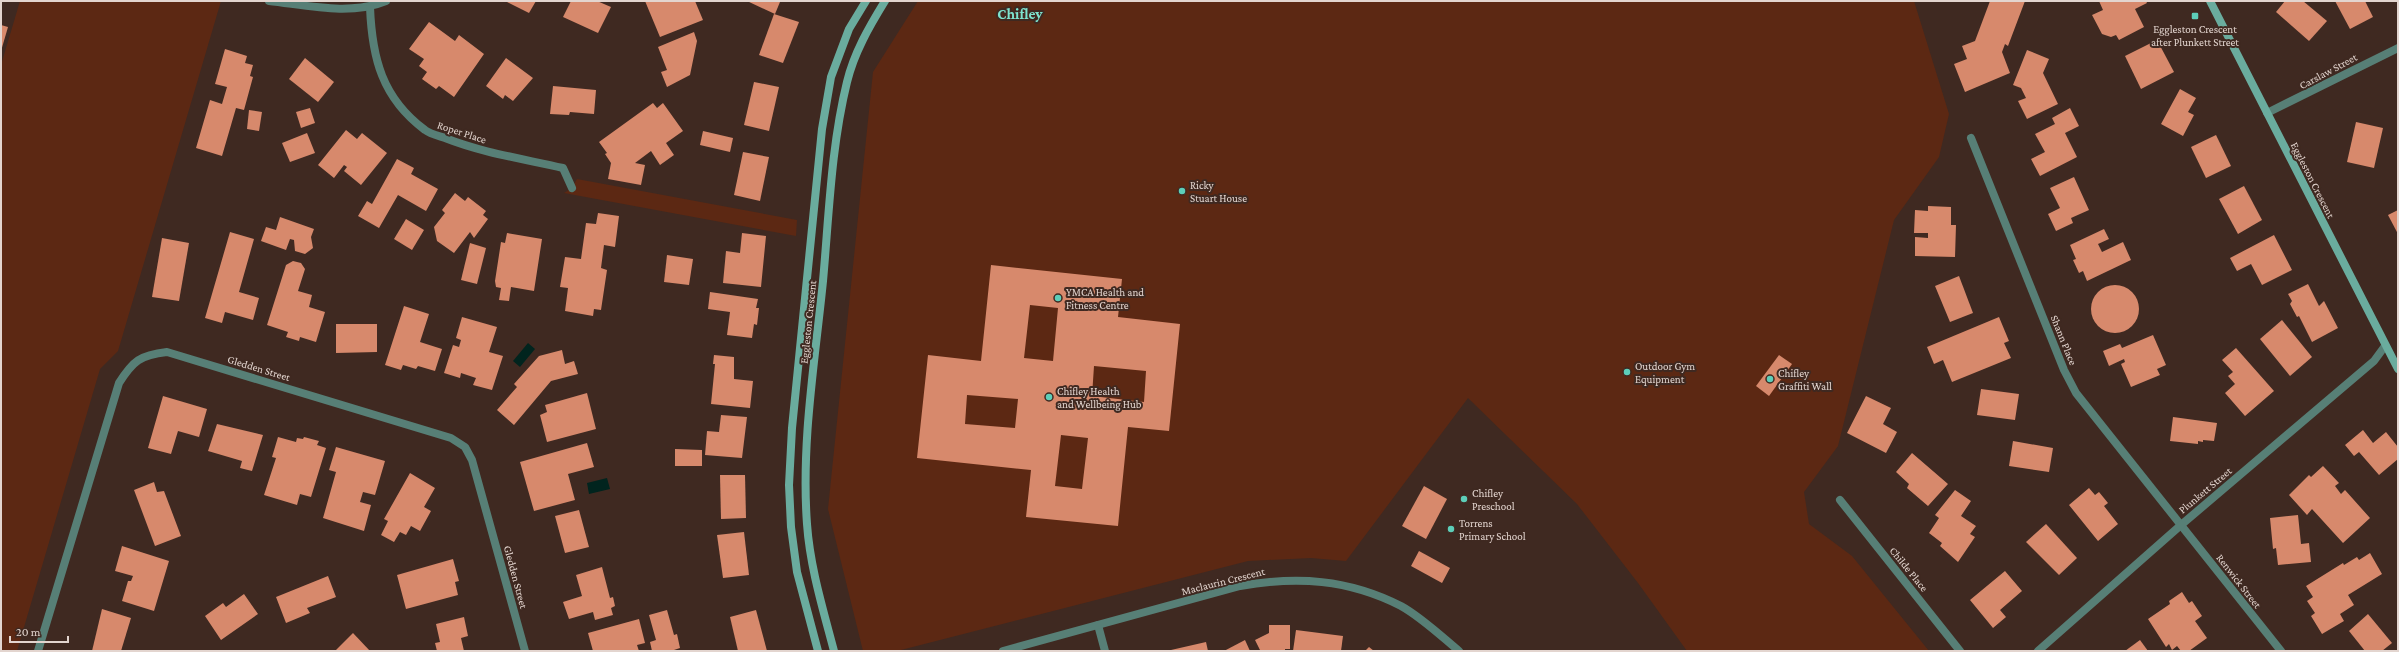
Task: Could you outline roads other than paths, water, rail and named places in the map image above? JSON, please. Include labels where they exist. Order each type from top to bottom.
[{"type":"street","points":[[269,1],[345,8],[370,7],[386,1]]},
{"type":"street","name":"Eggleston Crescent","points":[[818,651],[797,572],[791,527],[789,486],[792,428],[822,130],[831,77],[850,29],[866,1]]},
{"type":"street","name":"Eggleston Crescent","points":[[834,651],[813,569],[807,526],[805,486],[808,429],[838,132],[847,81],[864,36],[885,1]]},
{"type":"street","name":"Eggleston Crescent","points":[[2210,1],[2385,346],[2398,368]]},
{"type":"street","name":"Roper Place","points":[[370,7],[372,42],[382,78],[400,106],[426,131],[467,147],[563,168],[572,188]]},
{"type":"street","name":"Carslaw Street","points":[[2267,113],[2398,48]]},
{"type":"street","name":"Shann Place","points":[[1971,138],[2064,370],[2076,393],[2181,525]]},
{"type":"street","name":"Plunkett Street","points":[[2038,651],[2181,525],[2374,361],[2385,346]]},
{"type":"street","name":"Gledden Street","points":[[38,651],[119,383],[131,365],[151,354],[167,352],[451,438],[465,447],[472,460],[525,651]]},
{"type":"street","name":"Childe Place","points":[[1840,500],[1960,651]]},
{"type":"street","name":"Renwick Street","points":[[2181,525],[2281,651]]},
{"type":"street","name":"Maclaurin Crescent","points":[[1003,651],[1240,586],[1271,580],[1308,579],[1346,586],[1402,607],[1459,651]]},
{"type":"street","points":[[1098,625],[1105,651]]},
{"type":"water","points":[[528,343],[535,349],[520,367],[513,361]]},
{"type":"water","points":[[607,478],[610,489],[589,494],[587,483]]},
{"type":"place","name":"Eggleston Crescent after Plunkett Street","points":[[2195,16]]},
{"type":"place","name":"Ricky Stuart House","points":[[1182,191]]},
{"type":"place","name":"YMCA Health and Fitness Centre","points":[[1058,298]]},
{"type":"place","name":"Outdoor Gym Equipment","points":[[1627,372]]},
{"type":"place","name":"Chifley Graffiti Wall","points":[[1770,379]]},
{"type":"place","name":"Chifley Health and Wellbeing Hub","points":[[1049,397]]},
{"type":"place","name":"Chifley Preschool","points":[[1464,499]]},
{"type":"place","name":"Torrens Primary School","points":[[1451,529]]},
{"type":"district","name":"Chifley","points":[[1020,14]]}]
